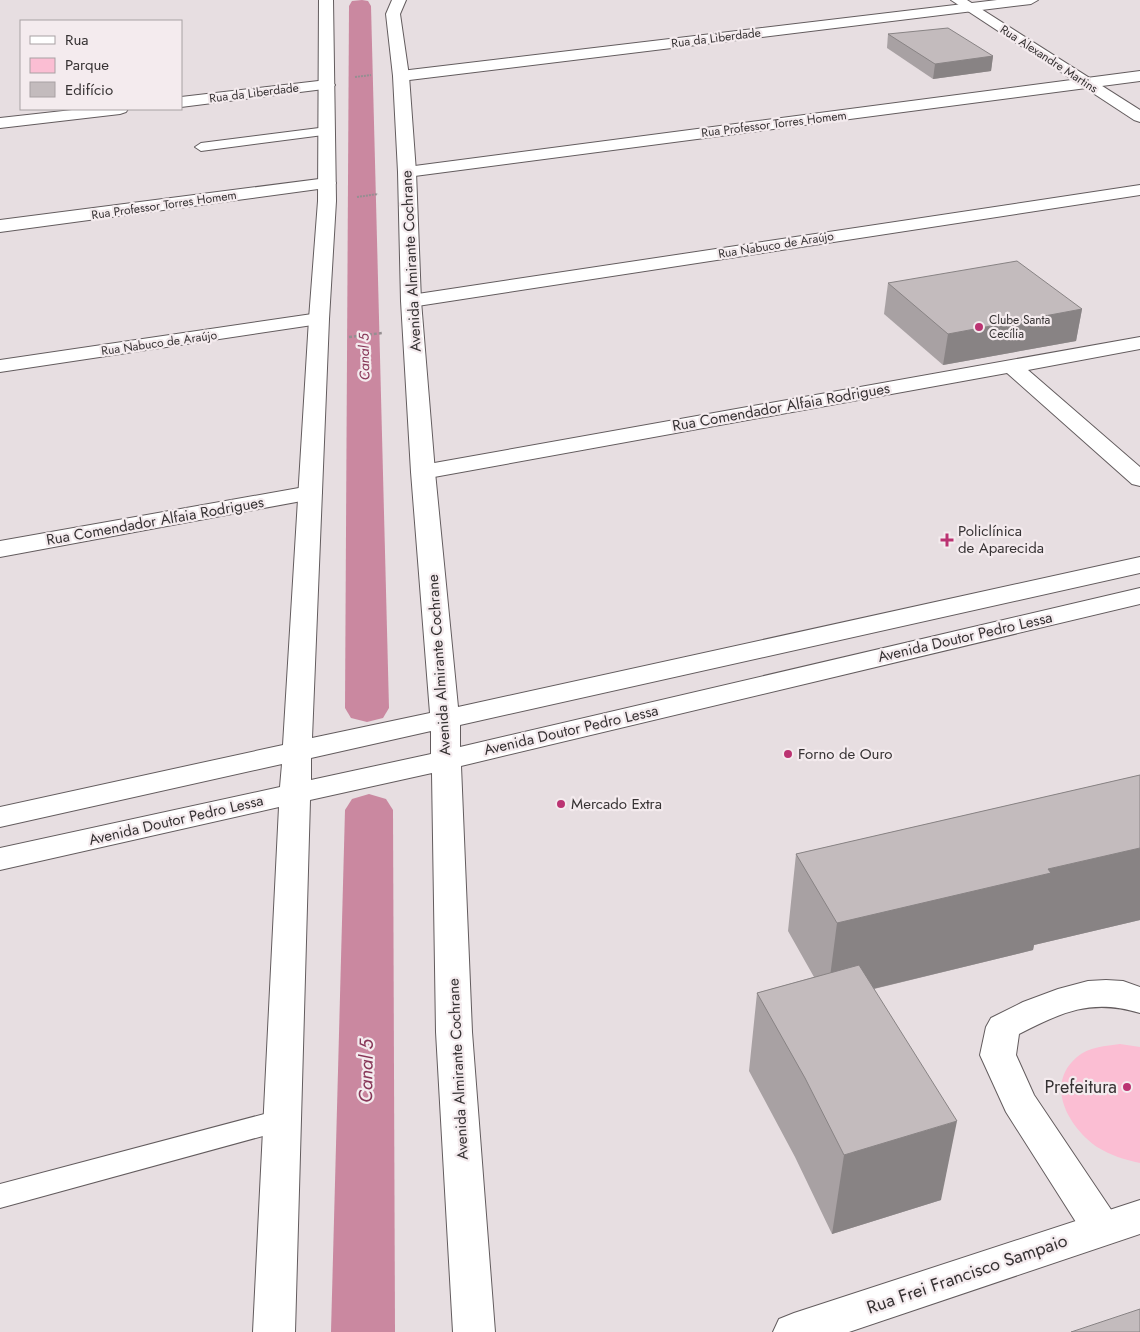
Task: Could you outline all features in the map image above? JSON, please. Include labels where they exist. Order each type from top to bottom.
[{"type":"main road","points":[[274,1332],[295,793],[327,183],[326,0]]},
{"type":"main road","name":"Avenida Almirante Cochrane","points":[[399,0],[393,14],[401,76],[407,172],[411,301],[423,472],[445,718],[454,1032],[474,1332]]},
{"type":"main road","name":"Rua da Liberdade","points":[[401,76],[963,4],[1031,0]]},
{"type":"main road","name":"Rua Alexandre Martins","points":[[963,4],[1140,117]]},
{"type":"main road","name":"Rua Professor Torres Homem","points":[[407,172],[1140,76]]},
{"type":"main road","name":"Rua da Liberdade","points":[[182,102],[327,85]]},
{"type":"main road","points":[[0,123],[111,110]]},
{"type":"main road","name":"Rua Professor Torres Homem","points":[[0,226],[327,183]]},
{"type":"main road","name":"Rua Nabuco de Araújo","points":[[411,301],[1140,190]]},
{"type":"main road","name":"Rua Nabuco de Araújo","points":[[0,366],[319,319]]},
{"type":"main road","name":"Rua Comendador Alfaia Rodrigues","points":[[423,472],[1140,343]]},
{"type":"main road","points":[[1011,366],[1140,479]]},
{"type":"main road","name":"Rua Comendador Alfaia Rodrigues","points":[[0,549],[310,493]]},
{"type":"main road","points":[[0,817],[1140,565]]},
{"type":"main road","name":"Avenida Doutor Pedro Lessa","points":[[0,859],[446,760],[1140,596]]},
{"type":"main road","points":[[1102,1229],[1019,1102],[998,1055],[1003,1027],[1043,1006],[1083,995],[1126,993],[1140,1000]]},
{"type":"main road","name":"Rua Frei Francisco Sampaio","points":[[794,1332],[1140,1217]]},
{"type":"lane","points":[[201,147],[327,131]]},
{"type":"lane","points":[[0,1196],[283,1120]]},
{"type":"path","points":[[351,78],[377,74]]},
{"type":"path","points":[[352,198],[381,194]]},
{"type":"path","points":[[348,337],[384,332]]},
{"type":"green space","points":[[1120,1044],[1140,1047],[1140,1163],[1123,1159],[1107,1152],[1087,1139],[1070,1117],[1061,1093],[1062,1080],[1067,1068],[1077,1057],[1092,1049]]},
{"type":"building","points":[[948,28],[993,56],[935,64],[888,34]]},
{"type":"building","points":[[1017,261],[1082,309],[948,334],[888,283]]},
{"type":"building","points":[[1140,775],[1140,848],[1048,869],[1051,873],[837,923],[796,854]]},
{"type":"building","points":[[859,965],[957,1121],[844,1155],[805,1078],[757,993]]},
{"type":"building","points":[[1140,1309],[1140,1332],[1071,1332]]},
{"type":"waterway","name":"Canal 5","points":[[360,6],[367,708]]},
{"type":"waterway","name":"Canal 5","points":[[363,1332],[369,810]]},
{"type":"place","name":"Clube Santa Cecília","points":[[979,327]]},
{"type":"place","name":"Policlínica de Aparecida","points":[[947,540]]},
{"type":"place","name":"Forno de Ouro","points":[[788,754]]},
{"type":"place","name":"Mercado Extra","points":[[561,804]]},
{"type":"place","name":"Prefeitura","points":[[1127,1087]]}]
